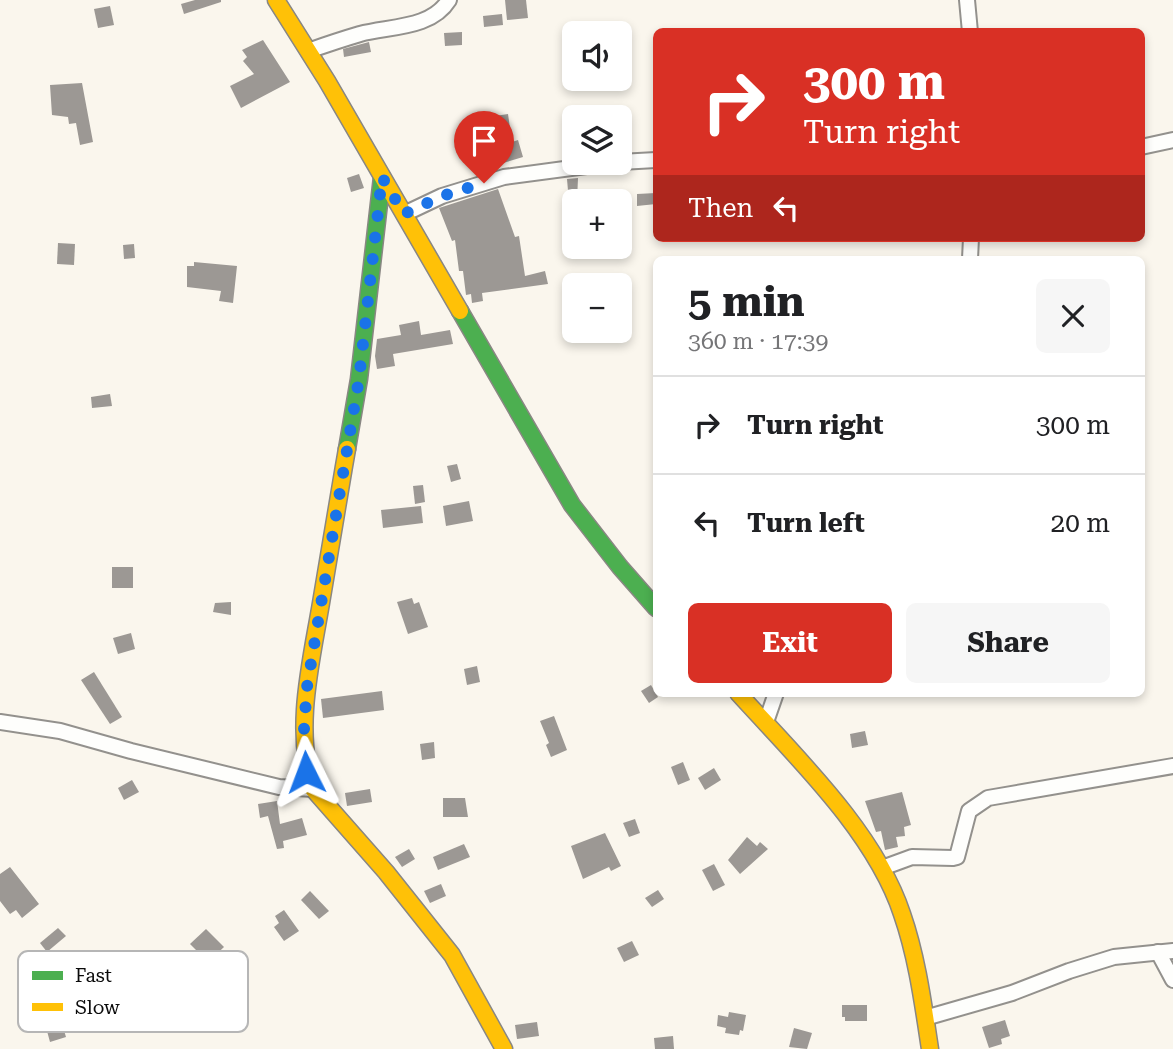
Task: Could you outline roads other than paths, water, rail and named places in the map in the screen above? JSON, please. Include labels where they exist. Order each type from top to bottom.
[{"type":"street","points":[[276,0],[404,214],[572,505],[653,605]]},
{"type":"street","points":[[308,51],[363,34],[423,21],[444,9],[449,0]]},
{"type":"street","points":[[967,0],[970,28]]},
{"type":"street","points":[[1145,146],[1173,140]]},
{"type":"street","points":[[632,161],[653,159]]},
{"type":"street","points":[[404,214],[442,196],[504,177],[562,169]]},
{"type":"street","points":[[382,177],[359,379],[307,687],[304,728],[306,772],[313,789],[386,872],[452,955],[504,1049]]},
{"type":"street","points":[[742,697],[831,795],[882,868],[902,912],[917,965],[930,1049]]},
{"type":"street","points":[[766,722],[775,697]]},
{"type":"street","points":[[0,722],[60,731],[267,784],[313,789]]},
{"type":"street","points":[[882,868],[912,857],[957,857],[969,811],[988,798],[1173,766]]},
{"type":"street","points":[[925,1018],[965,1004],[1012,993],[1114,957],[1166,952],[1173,980]]}]
